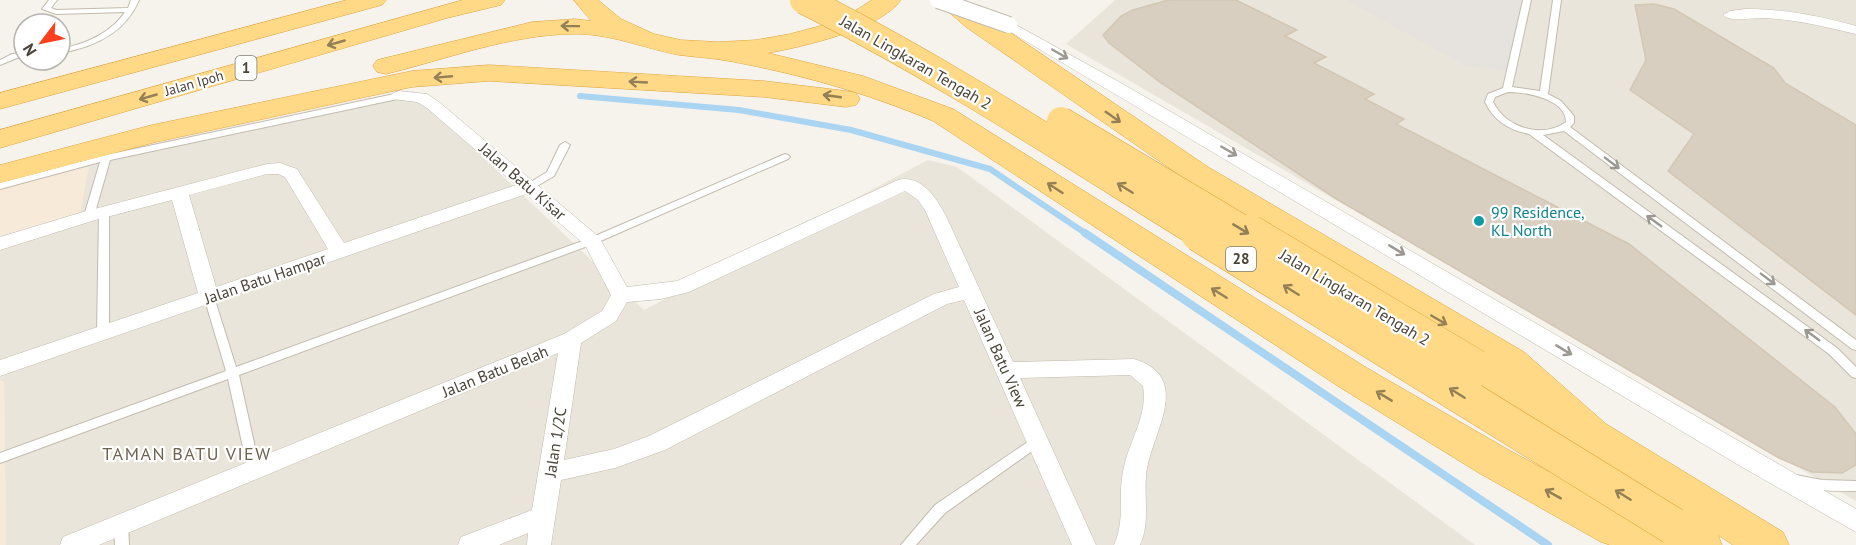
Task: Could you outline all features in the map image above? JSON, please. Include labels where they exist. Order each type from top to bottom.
[{"type":"highway","points":[[317,15],[354,0]]},
{"type":"highway","points":[[0,101],[374,0]]},
{"type":"highway","name":"Jalan Ipoh","points":[[0,119],[427,0]]},
{"type":"highway","name":"Jalan Ipoh","points":[[0,140],[439,13],[493,0]]},
{"type":"highway","points":[[586,0],[603,19],[628,33]]},
{"type":"highway","name":"Jalan Lingkaran Tengah 2","points":[[804,0],[858,27],[957,84],[1679,539]]},
{"type":"highway","name":"Jalan Lingkaran Tengah 2","points":[[845,0],[879,16],[979,73],[1475,368],[1592,435],[1768,545]]},
{"type":"highway","points":[[698,48],[758,48],[806,38],[866,16],[889,0]]},
{"type":"highway","points":[[947,0],[975,22],[1198,174],[1511,362],[1592,435]]},
{"type":"highway","points":[[152,134],[236,107],[517,31],[575,26],[628,33],[661,43],[771,60],[883,91],[943,115],[1344,372],[1463,444],[1616,529],[1679,539]]},
{"type":"highway","points":[[0,174],[152,134],[412,79],[489,73],[803,92],[844,98],[916,122],[969,132]]},
{"type":"street","points":[[938,0],[1009,25],[1365,231],[1856,521]]},
{"type":"street","points":[[1730,15],[1776,13],[1810,18],[1856,30]]},
{"type":"street","name":"Jalan Batu Kisar","points":[[399,96],[421,97],[434,105],[592,241],[621,295]]},
{"type":"street","points":[[0,244],[96,214],[280,168],[291,173],[340,252]]},
{"type":"street","name":"Jalan Batu View","points":[[621,295],[661,292],[682,287],[904,184],[917,188],[927,196],[1084,545]]},
{"type":"street","name":"Jalan Batu Hampar","points":[[0,368],[529,187]]},
{"type":"street","points":[[179,192],[209,297]]},
{"type":"street","points":[[550,473],[615,458],[657,443],[941,298],[971,291]]},
{"type":"street","name":"Jalan Batu Belah","points":[[72,545],[122,535],[254,470],[571,339],[609,316],[621,295]]},
{"type":"street","name":"Jalan 1/2C","points":[[539,545],[571,339]]},
{"type":"street","points":[[1007,370],[1134,367],[1146,375],[1154,387],[1152,417],[1135,468],[1132,493],[1134,516],[1131,540],[1126,545]]},
{"type":"street","points":[[470,545],[543,517]]},
{"type":"lane","points":[[53,0],[46,9],[56,12],[132,10]]},
{"type":"lane","points":[[72,47],[92,41],[114,29],[132,10],[135,0]]},
{"type":"lane","points":[[1507,90],[1527,0]]},
{"type":"lane","points":[[1544,95],[1557,0]]},
{"type":"lane","points":[[1507,90],[1531,91],[1544,95],[1565,109],[1570,116],[1570,123],[1565,128],[1544,133],[1505,122],[1491,108],[1489,102],[1491,96],[1507,90]]},
{"type":"lane","points":[[0,186],[105,158],[399,96]]},
{"type":"lane","points":[[1565,128],[1856,346]]},
{"type":"lane","points":[[1531,131],[1833,351],[1856,374]]},
{"type":"lane","points":[[529,187],[550,174],[565,145]]},
{"type":"lane","points":[[0,458],[592,241],[786,156]]},
{"type":"lane","points":[[104,333],[96,214],[105,158]]},
{"type":"lane","points":[[209,297],[232,372],[254,470]]},
{"type":"lane","points":[[908,545],[940,509],[1038,440]]},
{"type":"lane","points":[[1778,476],[1822,485],[1856,486]]},
{"type":"shaded area","points":[[1115,0],[1856,0],[1856,501],[1066,44]]},
{"type":"shaded area","points":[[1346,0],[1530,0],[1512,72],[1464,65]]},
{"type":"shaded area","points":[[413,91],[644,310],[928,160],[957,167],[1475,545],[6,545],[4,382],[0,381],[0,239],[91,157]]},
{"type":"shaded area","points":[[91,157],[80,214],[0,239],[0,182]]},
{"type":"shaded area","points":[[0,381],[4,382],[6,545],[0,545]]},
{"type":"building","name":"99 Residence, KL North","points":[[1168,0],[1236,0],[1297,30],[1285,36],[1326,57],[1314,63],[1374,94],[1365,99],[1404,119],[1396,124],[1629,244],[1835,407],[1856,434],[1856,465],[1842,473],[1812,472],[1779,458],[1335,198],[1161,83],[1109,43],[1103,35],[1121,16],[1133,10]]},
{"type":"building","points":[[1654,4],[1674,9],[1774,68],[1785,83],[1856,125],[1856,315],[1668,171],[1694,134],[1630,90],[1646,60],[1635,5]]},
{"type":"waterway","points":[[580,96],[739,110],[851,130],[990,169],[1088,235]]},
{"type":"waterway","points":[[1085,233],[1548,545]]},
{"type":"place","name":"99 Residence, KL North","points":[[1479,221]]},
{"type":"district","name":"TAMAN BATU VIEW","points":[[187,454]]}]
